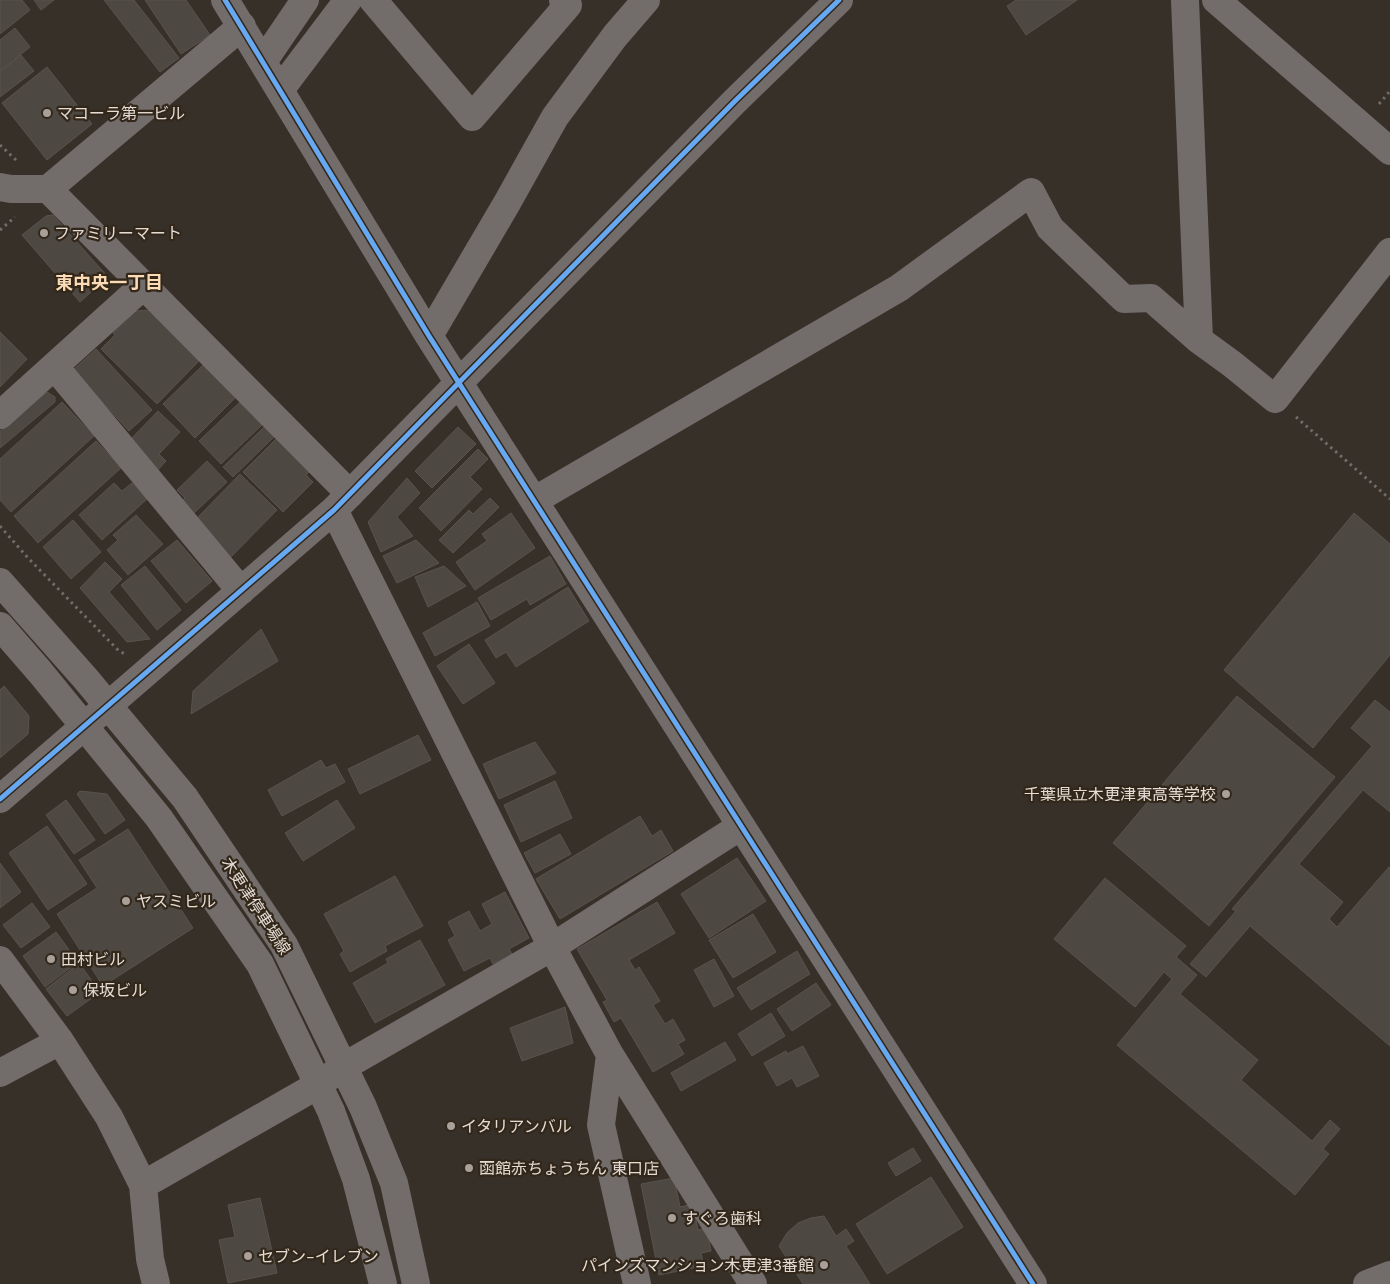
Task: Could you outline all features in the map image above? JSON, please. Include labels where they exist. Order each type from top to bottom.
[{"type":"main road","name":"木更津停車場線","points":[[0,582],[108,705],[185,798],[284,945],[363,1107],[394,1184],[416,1284]]},
{"type":"main road","name":"木更津停車場線","points":[[0,626],[159,818],[260,964],[331,1111],[356,1179],[382,1284]]},
{"type":"street","points":[[226,0],[430,336],[1033,1284]]},
{"type":"street","points":[[263,62],[305,0]]},
{"type":"street","points":[[280,90],[348,0]]},
{"type":"street","points":[[373,0],[472,117],[568,4],[563,0]]},
{"type":"street","points":[[430,336],[555,117],[615,36],[646,0]]},
{"type":"street","points":[[0,799],[342,502],[735,101],[839,0]]},
{"type":"street","points":[[1185,0],[1199,340]]},
{"type":"street","points":[[1216,0],[1390,151]]},
{"type":"street","points":[[0,187],[11,189],[48,189],[242,26]]},
{"type":"street","points":[[48,189],[143,286],[342,502],[552,947],[610,1055],[753,1284]]},
{"type":"street","points":[[535,500],[899,288],[1031,192],[1050,228],[1124,299],[1150,298],[1199,340],[1275,399],[1390,252]]},
{"type":"street","points":[[0,415],[143,286]]},
{"type":"street","points":[[55,367],[241,591]]},
{"type":"street","points":[[142,1185],[318,1085],[344,1067],[552,947],[741,826]]},
{"type":"street","points":[[0,960],[60,1041],[109,1117],[142,1185],[150,1259],[156,1284]]},
{"type":"street","points":[[0,1073],[60,1041]]},
{"type":"street","points":[[610,1055],[601,1126],[637,1284]]},
{"type":"street","points":[[1367,1284],[1390,1275]]},
{"type":"path","points":[[1275,399],[1390,499]]},
{"type":"path","points":[[0,526],[28,558],[119,651],[132,657]]},
{"type":"building","points":[[0,0],[22,0],[30,10],[0,34]]},
{"type":"building","points":[[34,0],[54,0],[41,10]]},
{"type":"building","points":[[104,0],[134,0],[179,58],[160,72]]},
{"type":"building","points":[[145,0],[186,0],[210,35],[181,54]]},
{"type":"building","points":[[1016,0],[1077,0],[1026,35],[1007,6]]},
{"type":"building","points":[[15,28],[30,47],[0,71],[0,40]]},
{"type":"building","points":[[21,55],[34,71],[0,97],[0,72]]},
{"type":"building","name":"マコーラ第一ビル","points":[[47,67],[92,124],[47,160],[2,103]]},
{"type":"building","points":[[53,215],[108,277],[80,302],[22,235],[46,216]]},
{"type":"building","points":[[150,310],[200,360],[157,404],[101,349],[115,335],[113,333],[136,311]]},
{"type":"building","points":[[0,332],[27,359],[0,387]]},
{"type":"building","points":[[96,349],[152,410],[129,431],[73,370]]},
{"type":"building","points":[[204,364],[236,397],[195,438],[163,404]]},
{"type":"building","points":[[47,392],[55,397],[55,402],[0,448],[0,431]]},
{"type":"building","points":[[62,402],[94,436],[11,512],[0,500],[0,459]]},
{"type":"building","points":[[240,402],[262,425],[221,464],[199,441]]},
{"type":"building","points":[[158,411],[180,432],[159,454],[166,461],[157,471],[128,442]]},
{"type":"building","points":[[264,427],[274,437],[233,477],[223,467]]},
{"type":"building","points":[[458,427],[476,444],[432,488],[415,471]]},
{"type":"building","points":[[277,438],[310,471],[306,475],[313,482],[283,512],[243,472]]},
{"type":"building","points":[[96,441],[121,468],[38,543],[14,516]]},
{"type":"building","points":[[478,449],[488,459],[470,477],[482,489],[441,531],[419,508]]},
{"type":"building","points":[[207,461],[227,482],[192,515],[180,503],[185,498],[177,490]]},
{"type":"building","points":[[240,474],[277,510],[229,559],[196,519]]},
{"type":"building","points":[[407,478],[420,493],[397,517],[413,536],[381,552],[368,522]]},
{"type":"building","points":[[114,483],[122,491],[132,483],[147,499],[102,540],[79,515]]},
{"type":"building","points":[[490,498],[499,507],[453,553],[439,540],[469,510],[473,514]]},
{"type":"building","points":[[511,513],[535,548],[475,590],[456,562],[487,541],[482,534]]},
{"type":"building","points":[[1354,513],[1390,544],[1390,655],[1313,748],[1224,670]]},
{"type":"building","points":[[136,515],[163,544],[128,575],[107,550],[118,540],[113,535]]},
{"type":"building","points":[[73,520],[101,552],[71,579],[43,547]]},
{"type":"building","points":[[177,540],[212,581],[186,603],[151,561]]},
{"type":"building","points":[[416,540],[439,563],[397,583],[383,556]]},
{"type":"building","points":[[550,556],[566,584],[530,605],[527,599],[491,620],[478,598]]},
{"type":"building","points":[[105,562],[122,579],[109,592],[150,639],[127,642],[80,588]]},
{"type":"building","points":[[145,566],[181,610],[157,630],[121,585]]},
{"type":"building","points":[[444,566],[466,586],[428,607],[415,577]]},
{"type":"building","points":[[568,587],[589,621],[516,667],[506,652],[496,658],[485,640]]},
{"type":"building","points":[[477,602],[490,626],[435,656],[423,633]]},
{"type":"building","points":[[261,629],[278,661],[191,714],[193,691]]},
{"type":"building","points":[[469,644],[495,683],[463,704],[437,666]]},
{"type":"building","points":[[4,686],[29,716],[28,734],[0,758],[0,690]]},
{"type":"building","points":[[1237,696],[1335,777],[1209,926],[1113,843]]},
{"type":"building","points":[[1375,700],[1390,712],[1390,812],[1363,790],[1299,864],[1343,902],[1329,919],[1337,927],[1390,868],[1390,1046],[1250,926],[1206,977],[1190,964],[1236,911],[1232,909],[1372,746],[1351,728]]},
{"type":"building","points":[[418,735],[431,760],[360,794],[348,769]]},
{"type":"building","points":[[535,742],[556,773],[499,799],[483,764]]},
{"type":"building","points":[[321,760],[326,768],[335,764],[345,782],[282,816],[268,790]]},
{"type":"building","points":[[555,781],[572,818],[521,842],[504,805]]},
{"type":"building","points":[[80,791],[107,794],[125,820],[105,834],[77,794]]},
{"type":"building","points":[[66,800],[95,840],[74,854],[46,815]]},
{"type":"building","points":[[337,800],[355,828],[303,861],[285,833]]},
{"type":"building","points":[[640,816],[652,836],[661,830],[673,851],[560,919],[536,879]]},
{"type":"building","points":[[47,826],[87,884],[48,910],[9,853]]},
{"type":"building","name":"ヤスミビル","points":[[128,829],[193,928],[103,986],[57,914],[97,888],[79,860]]},
{"type":"building","points":[[560,834],[571,854],[535,873],[524,853]]},
{"type":"building","points":[[737,858],[766,901],[709,938],[681,894]]},
{"type":"building","points":[[0,863],[21,892],[0,908]]},
{"type":"building","points":[[395,876],[423,926],[385,946],[387,951],[350,972],[340,954],[344,951],[324,914]]},
{"type":"building","points":[[1105,878],[1186,946],[1176,957],[1197,975],[1180,994],[1258,1060],[1241,1080],[1312,1141],[1330,1120],[1340,1129],[1323,1149],[1329,1154],[1295,1195],[1117,1045],[1172,979],[1164,972],[1135,1007],[1054,939]]},
{"type":"building","points":[[505,892],[529,938],[509,949],[512,954],[493,964],[490,958],[464,971],[448,940],[455,936],[448,922],[469,911],[480,931],[492,924],[482,904]]},
{"type":"building","points":[[657,902],[675,933],[629,960],[635,970],[639,967],[660,1001],[653,1005],[665,1024],[673,1019],[685,1040],[678,1044],[684,1054],[653,1072],[621,1018],[614,1022],[603,1002],[607,1000],[577,949]]},
{"type":"building","points":[[32,903],[50,927],[21,948],[3,925]]},
{"type":"building","points":[[753,914],[776,952],[733,978],[709,940]]},
{"type":"building","name":"田村ビル","points":[[56,932],[78,962],[45,987],[23,956]]},
{"type":"building","points":[[420,940],[445,985],[375,1023],[353,983],[388,963],[386,959]]},
{"type":"building","points":[[797,951],[810,974],[751,1010],[737,988]]},
{"type":"building","points":[[714,959],[734,996],[714,1007],[694,970]]},
{"type":"building","name":"保坂ビル","points":[[79,963],[100,992],[67,1016],[46,989]]},
{"type":"building","points":[[816,983],[831,1005],[792,1031],[777,1009]]},
{"type":"building","points":[[565,1007],[573,1043],[522,1061],[510,1028]]},
{"type":"building","points":[[771,1013],[785,1036],[752,1056],[738,1034]]},
{"type":"building","points":[[725,1042],[736,1060],[681,1091],[671,1073]]},
{"type":"building","points":[[803,1046],[819,1076],[797,1087],[792,1078],[777,1086],[764,1063],[786,1051],[787,1054]]},
{"type":"building","points":[[913,1148],[921,1161],[896,1176],[888,1163]]},
{"type":"building","points":[[931,1177],[963,1227],[887,1274],[856,1224]]},
{"type":"building","name":"すぐろ歯科","points":[[674,1178],[680,1207],[693,1204],[698,1230],[707,1228],[711,1251],[701,1253],[704,1266],[659,1275],[641,1184]]},
{"type":"building","name":"セブン-イレブン","points":[[260,1198],[277,1273],[228,1283],[219,1240],[235,1237],[228,1205]]},
{"type":"building","name":"パインズマンション木更津3番館","points":[[824,1216],[836,1236],[846,1229],[854,1241],[846,1246],[870,1284],[803,1284],[779,1246],[787,1233],[798,1223]]},
{"type":"cycle path","points":[[225,0],[429,336],[1033,1284]]},
{"type":"cycle path","points":[[0,799],[334,510],[735,101],[839,0]]},
{"type":"place","name":"マコーラ第一ビル","points":[[47,113]]},
{"type":"place","name":"ファミリーマート","points":[[44,233]]},
{"type":"place","name":"千葉県立木更津東高等学校","points":[[1226,794]]},
{"type":"place","name":"ヤスミビル","points":[[126,901]]},
{"type":"place","name":"田村ビル","points":[[51,959]]},
{"type":"place","name":"保坂ビル","points":[[73,990]]},
{"type":"place","name":"イタリアンバル","points":[[451,1126]]},
{"type":"place","name":"函館赤ちょうちん 東口店","points":[[469,1168]]},
{"type":"place","name":"すぐろ歯科","points":[[672,1218]]},
{"type":"place","name":"セブン-イレブン","points":[[248,1256]]},
{"type":"place","name":"パインズマンション木更津3番館","points":[[824,1265]]},
{"type":"district","name":"東中央一丁目","points":[[109,283]]}]
